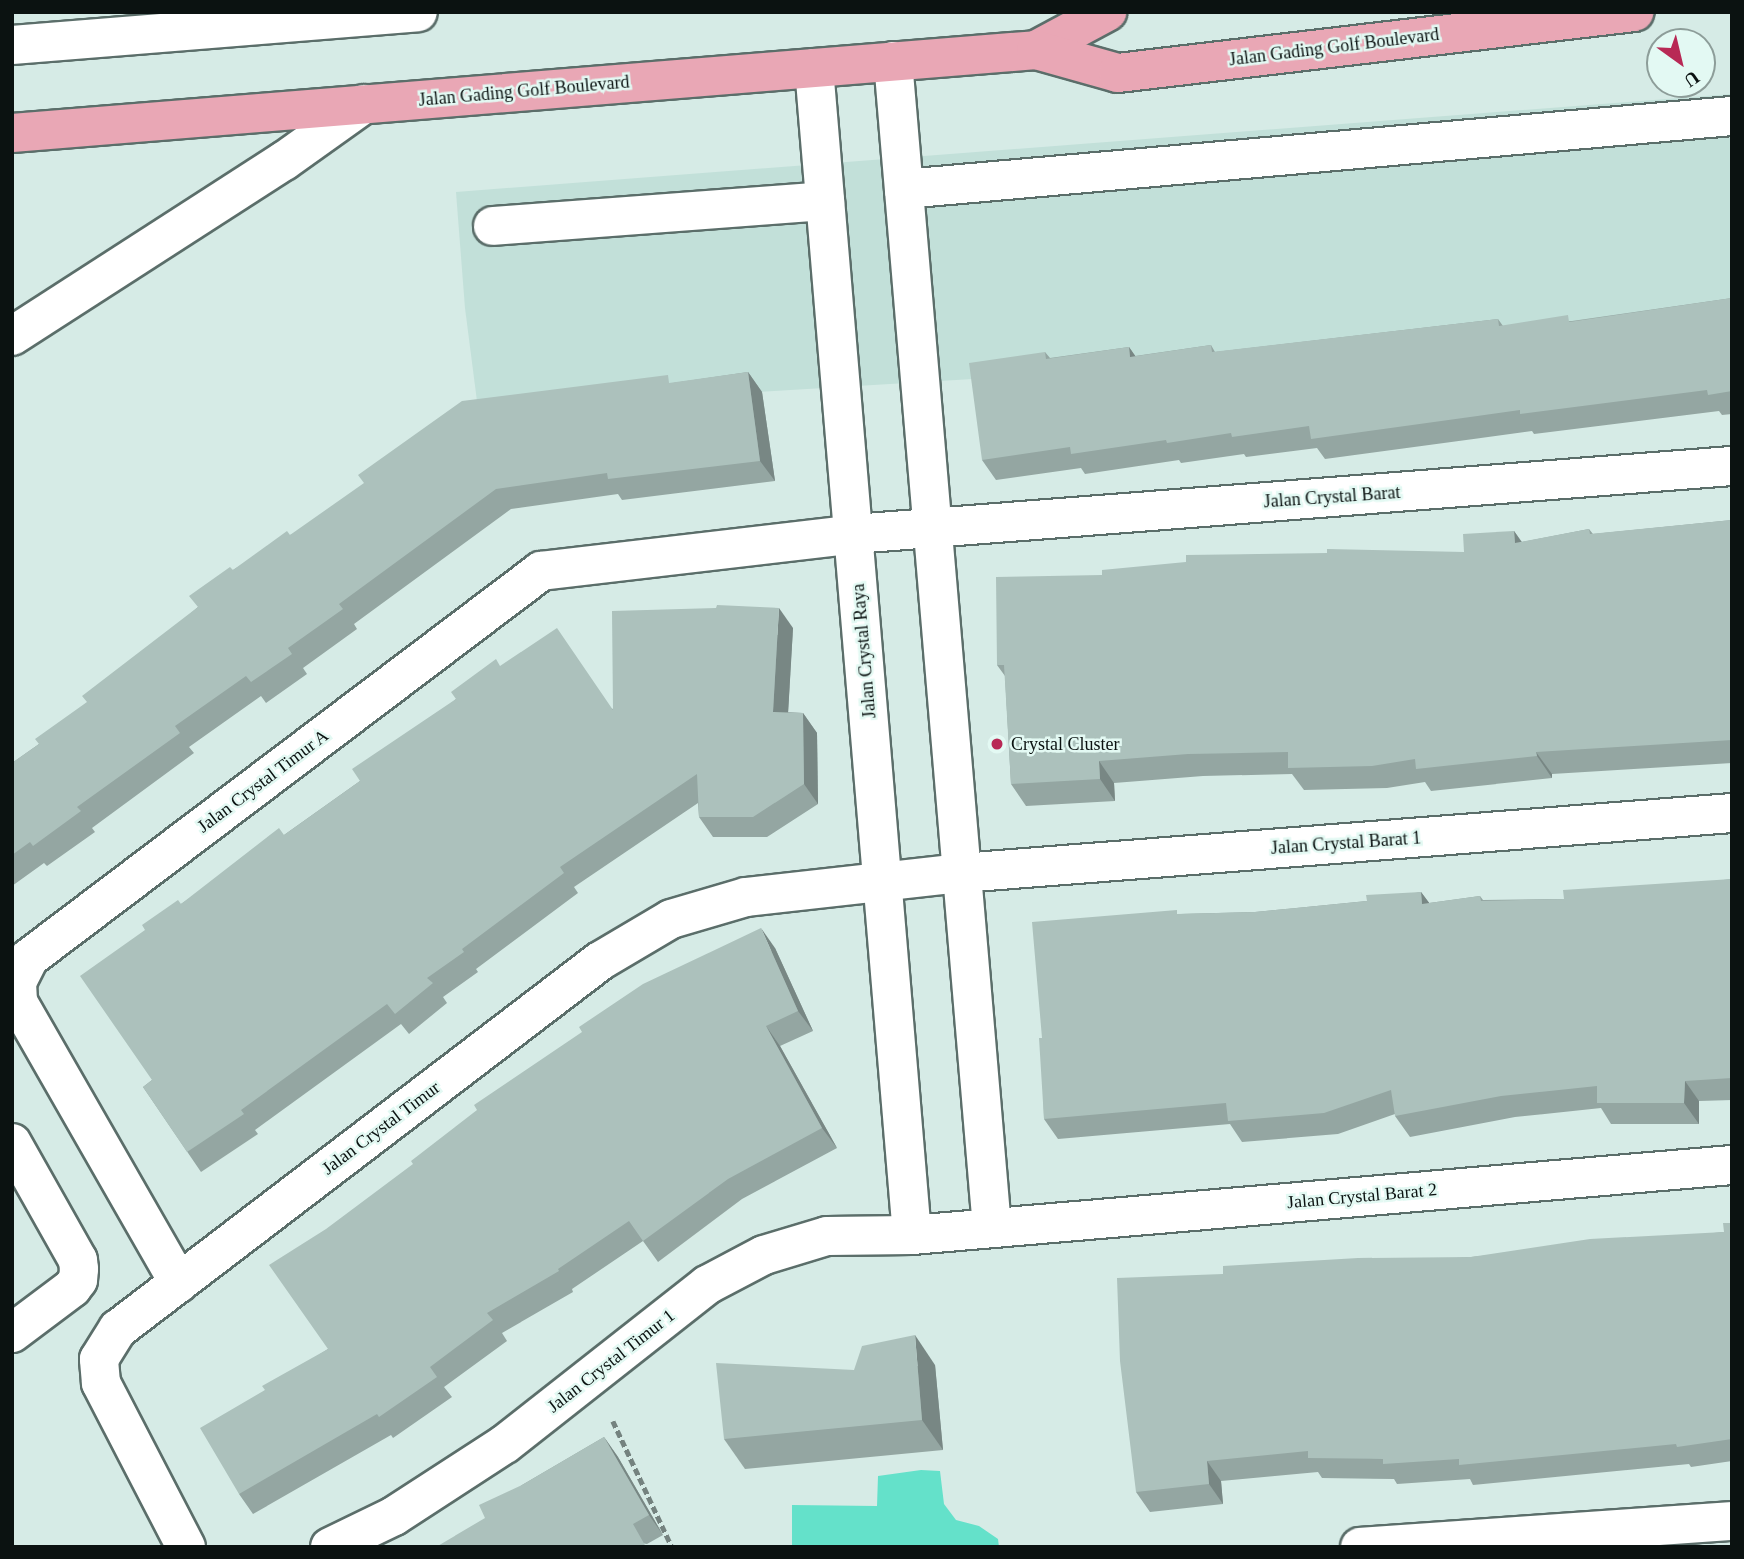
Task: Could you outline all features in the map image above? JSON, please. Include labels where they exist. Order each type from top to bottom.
[{"type":"main road","name":"Jalan Gading Golf Boulevard","points":[[1036,50],[1107,12]]},
{"type":"main road","name":"Jalan Gading Golf Boulevard","points":[[12,132],[1036,50],[1118,73],[1634,12]]},
{"type":"street","points":[[12,45],[418,12]]},
{"type":"street","points":[[893,61],[992,1228]]},
{"type":"street","name":"Jalan Crystal Raya","points":[[814,68],[912,1235]]},
{"type":"street","points":[[12,336],[284,160],[364,104]]},
{"type":"street","points":[[904,189],[1732,116]]},
{"type":"street","points":[[493,226],[825,201]]},
{"type":"street","name":"Jalan Crystal Barat","points":[[854,534],[1732,466]]},
{"type":"street","name":"Jalan Crystal Timur A","points":[[179,1283],[18,1002],[17,982],[29,958],[541,571],[854,534]]},
{"type":"street","name":"Jalan Crystal Barat 1","points":[[883,882],[961,873],[1732,813]]},
{"type":"street","name":"Jalan Crystal Timur","points":[[186,1547],[101,1383],[99,1359],[118,1329],[600,961],[671,919],[746,897],[883,882]]},
{"type":"street","points":[[12,1143],[78,1261],[79,1269],[78,1280],[72,1288],[12,1333]]},
{"type":"street","name":"Jalan Crystal Barat 2","points":[[912,1235],[1732,1165]]},
{"type":"street","name":"Jalan Crystal Timur 1","points":[[330,1547],[394,1516],[505,1444],[707,1285],[764,1255],[827,1236],[912,1235]]},
{"type":"street","points":[[1360,1547],[1732,1521]]},
{"type":"path","points":[[592,1376],[672,1547]]},
{"type":"shaded area","points":[[1732,94],[1732,311],[1319,358],[478,409],[465,308],[456,192],[1680,98],[1716,98],[1716,95]]},
{"type":"shaded area","points":[[921,1470],[940,1471],[944,1504],[956,1520],[979,1526],[998,1539],[999,1547],[792,1547],[792,1505],[877,1506],[878,1476]]},
{"type":"building","points":[[1732,298],[1732,391],[1708,395],[1707,390],[1520,414],[1520,410],[1311,439],[1309,426],[1232,437],[1231,433],[1167,443],[1166,440],[1071,454],[1070,447],[982,460],[969,363],[1045,352],[1046,359],[1129,347],[1130,357],[1211,345],[1212,352],[1498,319],[1499,326],[1568,315],[1569,322]]},
{"type":"building","points":[[748,372],[760,461],[608,479],[607,473],[496,489],[339,604],[343,609],[288,648],[292,654],[251,682],[246,676],[175,726],[180,733],[77,807],[81,811],[33,846],[30,842],[12,855],[12,763],[39,744],[35,739],[87,702],[82,696],[198,607],[189,596],[230,567],[233,570],[287,531],[290,535],[364,483],[358,475],[462,401],[668,375],[669,383]]},
{"type":"building","points":[[1732,520],[1732,740],[1536,752],[1537,756],[1416,769],[1415,759],[1372,766],[1288,768],[1288,752],[1188,754],[1099,761],[1100,779],[1011,784],[1004,665],[997,665],[996,577],[1102,575],[1102,570],[1186,562],[1186,555],[1327,553],[1327,549],[1464,552],[1463,534],[1514,531],[1515,543],[1589,529],[1590,534]]},
{"type":"building","points":[[717,605],[779,608],[773,712],[803,713],[804,784],[753,817],[699,817],[697,774],[560,867],[564,873],[427,978],[433,983],[395,1014],[387,1004],[241,1110],[244,1114],[187,1152],[143,1087],[152,1080],[80,976],[145,930],[142,925],[178,900],[181,904],[279,828],[284,835],[360,781],[352,769],[456,699],[451,692],[496,659],[500,666],[557,628],[613,710],[612,611],[716,608]]},
{"type":"building","points":[[1732,879],[1732,1078],[1685,1081],[1684,1103],[1597,1103],[1597,1086],[1501,1096],[1395,1116],[1391,1090],[1324,1113],[1228,1121],[1226,1103],[1044,1119],[1039,1038],[1042,1038],[1032,922],[1177,910],[1177,914],[1255,912],[1367,901],[1366,895],[1421,892],[1422,904],[1480,896],[1481,901],[1564,899],[1563,890]]},
{"type":"building","points":[[761,928],[798,1011],[766,1026],[822,1128],[728,1179],[643,1241],[629,1221],[558,1269],[559,1271],[487,1313],[493,1320],[430,1367],[437,1377],[379,1417],[377,1414],[239,1494],[200,1428],[265,1390],[262,1386],[328,1349],[269,1265],[326,1229],[413,1164],[411,1161],[477,1110],[474,1105],[582,1032],[579,1027],[643,984]]},
{"type":"building","points":[[1723,1223],[1732,1223],[1732,1439],[1677,1447],[1676,1444],[1459,1465],[1459,1459],[1383,1464],[1383,1459],[1308,1458],[1308,1451],[1207,1461],[1209,1484],[1136,1492],[1120,1361],[1117,1278],[1223,1274],[1223,1266],[1358,1258],[1471,1257],[1590,1239],[1724,1232]]},
{"type":"building","points":[[915,1335],[922,1420],[724,1439],[716,1363],[854,1370],[862,1346]]},
{"type":"building","points":[[604,1437],[649,1515],[633,1524],[646,1547],[436,1547],[485,1518],[479,1505],[522,1485]]},
{"type":"place","name":"Crystal Cluster","points":[[997,744]]}]
